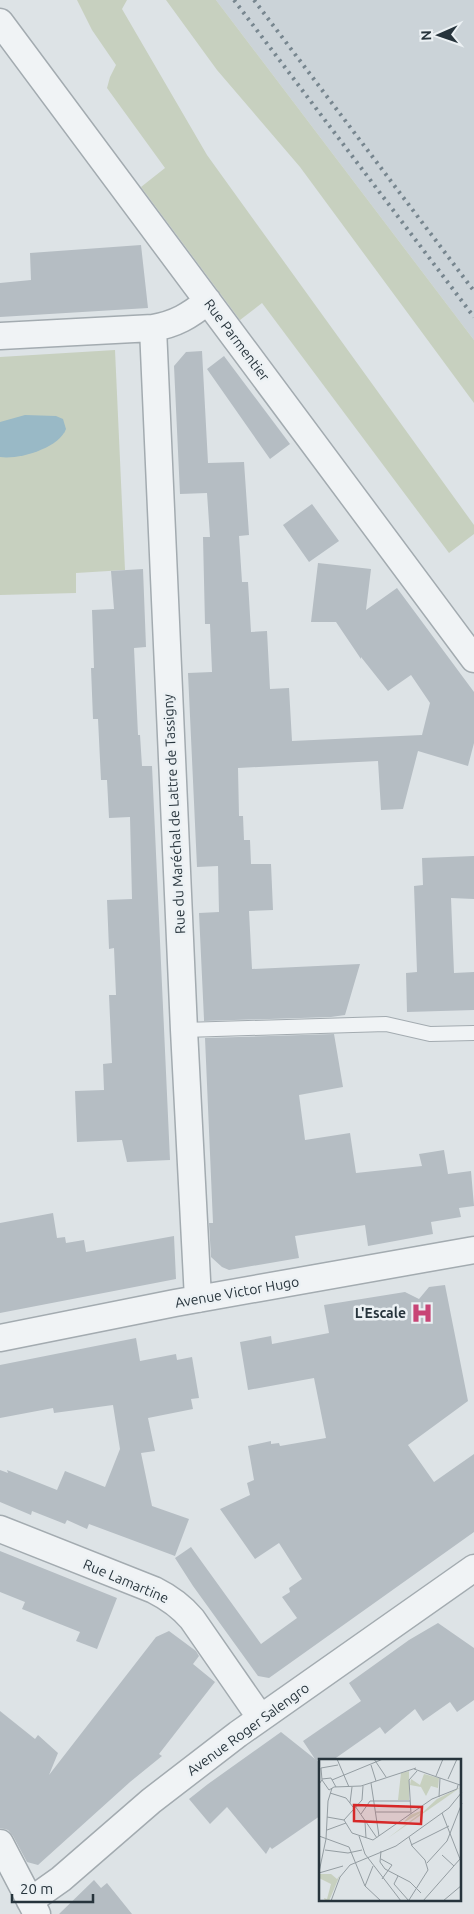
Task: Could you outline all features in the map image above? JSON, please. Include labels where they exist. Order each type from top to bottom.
[{"type":"street","name":"Rue Parmentier","points":[[0,22],[474,659]]},
{"type":"street","points":[[0,336],[153,328],[171,325],[185,318],[208,301]]},
{"type":"street","name":"Rue du Maréchal de Lattre de Tassigny","points":[[153,328],[162,561],[198,1299]]},
{"type":"street","name":"Avenue Victor Hugo","points":[[0,1338],[198,1299],[474,1250]]},
{"type":"street","name":"Rue Lamartine","points":[[0,1529],[167,1596],[192,1619],[260,1717]]},
{"type":"street","name":"Avenue Roger Salengro","points":[[34,1908],[61,1879],[151,1801],[260,1717],[462,1587],[474,1568]]},
{"type":"street","points":[[0,1843],[34,1908]]},
{"type":"lane","points":[[184,1030],[386,1024],[430,1034],[474,1033]]},
{"type":"shaded area","points":[[216,0],[474,0],[474,340]]},
{"type":"green space","points":[[77,0],[127,0],[122,9],[207,155],[474,525],[474,534],[449,553],[262,303],[240,320],[141,187],[165,168],[107,88],[116,65],[92,30]]},
{"type":"green space","points":[[166,0],[216,0],[474,340],[474,403],[300,167],[217,70]]},
{"type":"green space","points":[[115,350],[125,570],[76,573],[76,593],[0,595],[0,357]]},
{"type":"water","points":[[25,415],[56,416],[63,419],[66,429],[55,442],[38,451],[17,457],[0,457],[0,422]]},
{"type":"building","points":[[141,245],[148,308],[0,317],[0,283],[31,280],[30,253]]},
{"type":"building","points":[[202,351],[208,463],[244,462],[249,535],[239,536],[242,582],[248,582],[251,632],[267,631],[270,689],[289,688],[292,741],[422,735],[430,703],[411,675],[388,691],[361,657],[361,659],[336,622],[311,622],[318,563],[371,569],[366,610],[397,588],[474,692],[474,743],[468,766],[418,751],[403,809],[381,810],[378,761],[238,768],[239,816],[243,816],[244,840],[250,840],[251,864],[271,864],[273,910],[249,911],[252,969],[360,964],[345,1015],[204,1021],[199,913],[219,912],[218,866],[197,867],[188,673],[212,672],[210,624],[205,624],[203,537],[210,537],[207,493],[180,494],[174,366],[186,352]]},
{"type":"building","points":[[224,356],[290,444],[270,459],[207,369]]},
{"type":"building","points":[[312,504],[339,541],[309,562],[283,525]]},
{"type":"building","points":[[143,569],[146,647],[134,648],[138,735],[140,735],[142,766],[152,766],[170,1160],[127,1162],[122,1140],[77,1142],[75,1091],[104,1090],[103,1064],[112,1063],[109,995],[116,995],[114,948],[109,949],[107,900],[132,899],[130,817],[109,818],[107,780],[101,780],[98,719],[93,719],[91,668],[94,668],[92,610],[114,609],[111,571]]},
{"type":"building","points":[[474,856],[474,899],[451,898],[454,973],[474,972],[474,1010],[407,1012],[406,973],[417,972],[414,886],[423,885],[422,858]]},
{"type":"building","points":[[334,1034],[343,1087],[299,1095],[305,1140],[350,1133],[356,1173],[422,1166],[419,1154],[444,1150],[448,1174],[471,1171],[474,1206],[459,1208],[461,1217],[431,1222],[433,1234],[368,1246],[365,1225],[295,1236],[299,1258],[229,1270],[222,1267],[211,1257],[209,1223],[213,1223],[205,1038]]},
{"type":"building","points":[[53,1213],[57,1238],[65,1237],[66,1243],[84,1240],[86,1252],[174,1236],[176,1279],[0,1313],[0,1223]]},
{"type":"building","points":[[445,1285],[468,1401],[408,1445],[434,1482],[474,1454],[474,1532],[269,1678],[258,1676],[175,1558],[191,1547],[261,1644],[297,1618],[282,1597],[290,1592],[289,1588],[302,1579],[279,1543],[255,1559],[220,1509],[250,1495],[247,1483],[254,1480],[248,1446],[271,1441],[271,1444],[279,1443],[280,1446],[326,1438],[314,1378],[248,1390],[240,1342],[271,1336],[272,1344],[329,1333],[324,1305],[405,1292],[419,1299],[429,1287]]},
{"type":"building","points":[[136,1338],[140,1361],[176,1354],[177,1360],[192,1357],[199,1398],[191,1399],[193,1409],[148,1418],[155,1451],[141,1453],[152,1506],[189,1519],[175,1556],[89,1524],[87,1529],[67,1520],[65,1524],[32,1511],[31,1515],[0,1502],[0,1470],[8,1473],[7,1470],[57,1490],[65,1471],[105,1487],[120,1449],[113,1405],[54,1413],[53,1408],[0,1418],[0,1365]]},
{"type":"building","points":[[0,1551],[117,1598],[97,1649],[76,1641],[80,1632],[22,1609],[25,1602],[0,1592]]},
{"type":"building","points":[[438,1623],[474,1648],[474,1700],[457,1712],[450,1702],[423,1721],[415,1709],[385,1734],[380,1727],[334,1759],[317,1760],[319,1762],[319,1817],[272,1849],[270,1847],[266,1854],[227,1807],[210,1824],[189,1799],[281,1732],[315,1759],[303,1741],[361,1701],[349,1683],[409,1640]]},
{"type":"building","points":[[169,1631],[196,1651],[199,1656],[193,1664],[215,1682],[159,1754],[162,1756],[130,1782],[38,1865],[27,1862],[13,1836],[8,1830],[0,1828],[0,1711],[35,1739],[38,1735],[58,1753],[49,1775],[156,1637]]},
{"type":"building","points":[[94,1880],[101,1888],[107,1883],[132,1914],[59,1914]]},
{"type":"railway","points":[[234,0],[474,317]]},
{"type":"railway","points":[[254,0],[474,291]]},
{"type":"place","name":"L'Escale","points":[[422,1313]]}]
